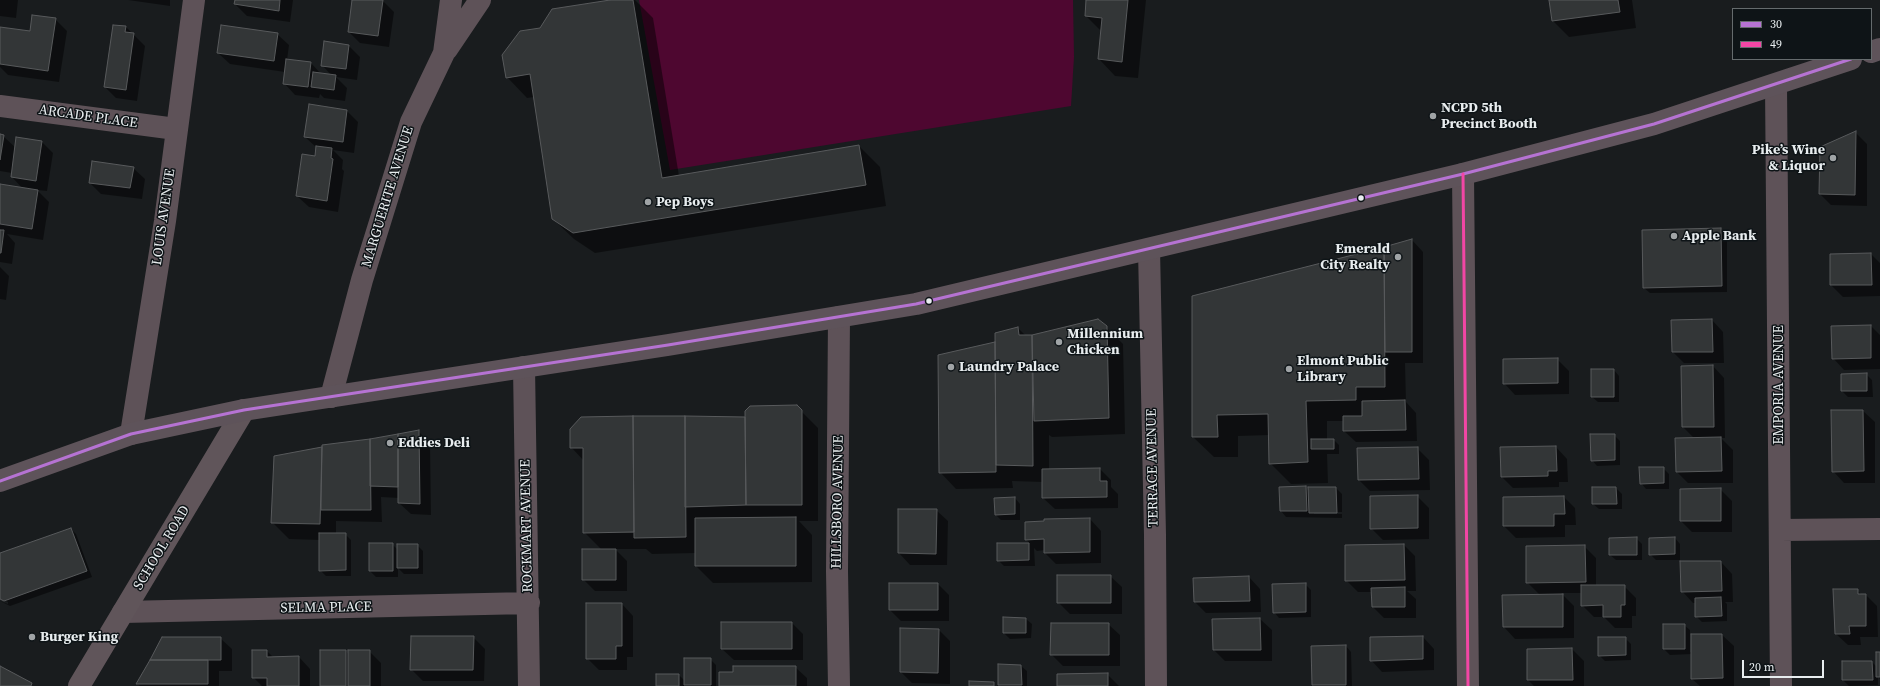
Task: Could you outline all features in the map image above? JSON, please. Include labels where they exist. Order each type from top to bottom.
[{"type":"main road","points":[[0,481],[131,434],[244,410],[916,304],[1464,174],[1654,124],[1848,60]]},
{"type":"main road","name":"SCHOOL ROAD","points":[[79,686],[244,410]]},
{"type":"street","name":"LOUIS AVENUE","points":[[131,434],[165,221],[194,0]]},
{"type":"street","name":"MARGUERITE AVENUE","points":[[331,397],[362,280],[411,122],[444,53],[451,0]]},
{"type":"street","points":[[444,53],[480,0]]},
{"type":"street","name":"EMPORIA AVENUE","points":[[1776,85],[1781,686]]},
{"type":"street","name":"ARCADE PLACE","points":[[0,106],[176,129]]},
{"type":"street","points":[[1464,174],[1468,686]]},
{"type":"street","name":"TERRACE AVENUE","points":[[1149,249],[1156,686]]},
{"type":"street","name":"HILLSBORO AVENUE","points":[[839,317],[837,571],[839,686]]},
{"type":"street","name":"ROCKMART AVENUE","points":[[524,366],[529,686]]},
{"type":"street","points":[[1780,530],[1880,529]]},
{"type":"street","name":"SELMA PLACE","points":[[123,612],[528,603]]},
{"type":"shaded area","points":[[639,0],[1073,0],[1074,57],[1071,106],[670,170]]},
{"type":"building","points":[[235,0],[280,0],[279,11],[234,4]]},
{"type":"building","points":[[352,0],[383,0],[378,36],[348,32]]},
{"type":"building","points":[[610,0],[633,0],[662,178],[859,145],[866,185],[573,233],[552,219],[530,74],[506,78],[502,55],[520,31],[540,28],[552,9]]},
{"type":"building","points":[[1086,0],[1128,0],[1122,62],[1098,59],[1102,18],[1085,16]]},
{"type":"building","points":[[1549,0],[1618,0],[1620,12],[1552,21]]},
{"type":"building","points":[[32,15],[56,18],[48,71],[0,64],[0,27],[30,31]]},
{"type":"building","points":[[113,25],[126,26],[125,32],[134,33],[126,90],[104,87]]},
{"type":"building","points":[[221,25],[278,33],[274,61],[217,53]]},
{"type":"building","points":[[324,41],[349,45],[346,69],[321,66]]},
{"type":"building","points":[[286,59],[311,62],[308,87],[283,84]]},
{"type":"building","points":[[313,72],[336,75],[334,90],[311,87]]},
{"type":"building","points":[[309,104],[347,110],[343,142],[304,137]]},
{"type":"building","points":[[1856,131],[1855,195],[1819,194],[1820,147]]},
{"type":"building","points":[[0,134],[4,135],[0,160]]},
{"type":"building","points":[[16,137],[42,141],[36,181],[11,177]]},
{"type":"building","points":[[316,146],[332,148],[331,158],[333,159],[327,201],[296,196],[302,154],[315,156]]},
{"type":"building","points":[[92,161],[134,167],[130,188],[89,183]]},
{"type":"building","points":[[0,184],[38,190],[32,229],[0,224]]},
{"type":"building","points":[[1721,228],[1722,286],[1643,288],[1642,230]]},
{"type":"building","points":[[0,230],[4,230],[1,253],[0,253]]},
{"type":"building","points":[[1412,239],[1412,352],[1385,352],[1384,247]]},
{"type":"building","name":"Elmont Public Library","points":[[1384,247],[1385,387],[1356,387],[1356,400],[1306,401],[1308,462],[1269,464],[1268,414],[1217,415],[1218,437],[1192,437],[1192,296]]},
{"type":"building","points":[[1871,253],[1872,285],[1830,285],[1830,254]]},
{"type":"building","points":[[1098,319],[1107,326],[1109,418],[1034,421],[1032,335]]},
{"type":"building","points":[[1712,319],[1713,352],[1672,352],[1671,320]]},
{"type":"building","points":[[1871,325],[1871,358],[1832,359],[1831,326]]},
{"type":"building","points":[[1018,327],[1019,335],[1032,335],[1033,466],[996,465],[995,333]]},
{"type":"building","points":[[995,342],[996,472],[939,473],[938,355]]},
{"type":"building","points":[[1558,358],[1558,383],[1503,384],[1503,359]]},
{"type":"building","points":[[1713,365],[1714,427],[1682,427],[1681,366]]},
{"type":"building","points":[[1591,369],[1614,369],[1614,397],[1591,397]]},
{"type":"building","points":[[1867,373],[1867,391],[1841,391],[1841,374]]},
{"type":"building","points":[[1405,400],[1406,430],[1343,431],[1343,416],[1362,416],[1362,401]]},
{"type":"building","points":[[797,405],[802,410],[802,505],[746,505],[745,411],[750,406]]},
{"type":"building","points":[[1831,410],[1863,410],[1864,471],[1832,472]]},
{"type":"building","points":[[633,416],[685,416],[686,537],[634,538]]},
{"type":"building","points":[[633,416],[634,532],[583,533],[583,448],[570,448],[570,429],[581,417]]},
{"type":"building","points":[[685,416],[745,417],[746,505],[685,507]]},
{"type":"building","points":[[419,430],[420,504],[398,503],[398,434]]},
{"type":"building","points":[[398,434],[398,487],[370,486],[370,439]]},
{"type":"building","points":[[1590,434],[1615,434],[1615,460],[1591,461]]},
{"type":"building","points":[[1721,437],[1722,471],[1676,472],[1675,438]]},
{"type":"building","points":[[370,439],[371,510],[321,510],[322,445]]},
{"type":"building","points":[[1311,439],[1334,439],[1334,449],[1311,449]]},
{"type":"building","points":[[1556,446],[1557,471],[1548,471],[1548,476],[1501,477],[1500,447]]},
{"type":"building","points":[[322,447],[320,524],[271,523],[274,456]]},
{"type":"building","points":[[1418,447],[1419,479],[1358,480],[1357,448]]},
{"type":"building","points":[[1639,467],[1664,467],[1664,483],[1640,484]]},
{"type":"building","points":[[1100,468],[1100,481],[1107,481],[1107,497],[1042,498],[1042,469]]},
{"type":"building","points":[[1306,486],[1307,511],[1280,511],[1279,487]]},
{"type":"building","points":[[1308,487],[1336,487],[1337,513],[1309,513]]},
{"type":"building","points":[[1592,487],[1616,487],[1617,504],[1592,504]]},
{"type":"building","points":[[1721,488],[1721,521],[1680,521],[1680,489]]},
{"type":"building","points":[[1418,495],[1418,528],[1370,529],[1370,496]]},
{"type":"building","points":[[1564,496],[1565,514],[1554,514],[1554,526],[1503,526],[1503,497]]},
{"type":"building","points":[[1015,497],[1015,514],[995,515],[994,498]]},
{"type":"building","points":[[898,509],[937,509],[936,554],[898,553]]},
{"type":"building","points":[[796,517],[796,566],[695,566],[695,518]]},
{"type":"building","points":[[1090,518],[1090,552],[1044,553],[1044,539],[1025,540],[1025,522],[1044,521],[1044,519]]},
{"type":"building","points":[[71,528],[87,571],[4,601],[0,599],[0,553]]},
{"type":"building","points":[[319,533],[346,533],[346,570],[319,571]]},
{"type":"building","points":[[1637,537],[1637,555],[1609,555],[1609,538]]},
{"type":"building","points":[[1675,537],[1675,554],[1649,555],[1649,538]]},
{"type":"building","points":[[369,543],[393,543],[393,571],[369,571]]},
{"type":"building","points":[[997,543],[1029,543],[1029,560],[997,561]]},
{"type":"building","points":[[397,544],[418,544],[418,568],[397,568]]},
{"type":"building","points":[[1404,544],[1405,580],[1345,581],[1345,545]]},
{"type":"building","points":[[1585,545],[1586,582],[1526,583],[1526,546]]},
{"type":"building","points":[[582,549],[616,549],[616,580],[582,580]]},
{"type":"building","points":[[1680,561],[1721,561],[1722,591],[1681,592]]},
{"type":"building","points":[[1057,575],[1111,575],[1111,603],[1057,603]]},
{"type":"building","points":[[1249,576],[1250,601],[1194,602],[1193,578]]},
{"type":"building","points":[[889,583],[938,583],[938,610],[889,610]]},
{"type":"building","points":[[1306,583],[1306,612],[1273,613],[1272,584]]},
{"type":"building","points":[[1581,585],[1625,585],[1625,605],[1621,605],[1621,617],[1603,617],[1603,605],[1581,606]]},
{"type":"building","points":[[1405,587],[1405,607],[1372,607],[1371,588]]},
{"type":"building","points":[[1833,589],[1858,589],[1858,594],[1866,594],[1866,626],[1849,626],[1850,634],[1835,634]]},
{"type":"building","points":[[1563,594],[1563,627],[1503,627],[1502,595]]},
{"type":"building","points":[[1721,597],[1722,616],[1695,617],[1695,598]]},
{"type":"building","points":[[586,603],[622,603],[622,646],[616,646],[616,659],[586,659]]},
{"type":"building","points":[[1003,617],[1026,618],[1026,633],[1003,633]]},
{"type":"building","points":[[1260,618],[1261,650],[1213,650],[1212,619]]},
{"type":"building","points":[[721,622],[792,622],[792,649],[721,649]]},
{"type":"building","points":[[1051,623],[1109,623],[1109,655],[1050,655]]},
{"type":"building","points":[[1663,624],[1685,624],[1685,649],[1663,649]]},
{"type":"building","points":[[900,628],[939,629],[938,673],[900,672]]},
{"type":"building","points":[[1691,634],[1722,634],[1723,678],[1691,679]]},
{"type":"building","points":[[411,636],[474,636],[473,670],[410,670]]},
{"type":"building","points":[[1423,636],[1423,659],[1370,661],[1370,637]]},
{"type":"building","points":[[162,637],[221,637],[221,660],[150,660]]},
{"type":"building","points":[[1598,637],[1626,637],[1626,655],[1598,656]]},
{"type":"building","points":[[1346,645],[1346,685],[1312,685],[1311,646]]},
{"type":"building","points":[[1572,648],[1573,680],[1527,680],[1527,649]]},
{"type":"building","points":[[252,650],[267,650],[267,657],[299,656],[299,686],[267,686],[267,678],[252,678]]},
{"type":"building","points":[[320,650],[346,650],[346,686],[320,686]]},
{"type":"building","points":[[348,650],[370,650],[370,686],[348,686]]},
{"type":"building","points":[[1876,652],[1880,652],[1880,677],[1876,677]]},
{"type":"building","points":[[684,658],[711,658],[711,685],[684,685]]},
{"type":"building","points":[[150,660],[208,660],[208,684],[136,684]]},
{"type":"building","points":[[1842,661],[1872,661],[1873,680],[1842,680]]},
{"type":"building","points":[[998,664],[1021,665],[1022,685],[998,685]]},
{"type":"building","points":[[0,666],[32,683],[31,686],[0,686]]},
{"type":"building","points":[[733,666],[796,666],[796,686],[719,686],[719,672],[733,672]]},
{"type":"building","points":[[1108,673],[1108,686],[1057,686],[1057,674]]},
{"type":"building","points":[[656,674],[679,674],[679,686],[656,686]]},
{"type":"building","points":[[969,681],[994,682],[994,686],[969,686]]},
{"type":"transit line","name":"30","points":[[0,481],[131,434],[244,410],[668,345],[916,304],[1463,174],[1654,124],[1848,60]]},
{"type":"transit line","name":"49","points":[[1463,174],[1468,686]]},
{"type":"place","name":"NCPD 5th Precinct Booth","points":[[1433,116]]},
{"type":"place","name":"Pike’s Wine & Liquor","points":[[1833,158]]},
{"type":"place","name":"Pep Boys","points":[[648,202]]},
{"type":"place","name":"Apple Bank","points":[[1674,236]]},
{"type":"place","name":"Emerald City Realty","points":[[1398,257]]},
{"type":"place","name":"Millennium Chicken","points":[[1059,342]]},
{"type":"place","name":"Laundry Palace","points":[[951,367]]},
{"type":"place","name":"Elmont Public Library","points":[[1289,369]]},
{"type":"place","name":"Eddies Deli","points":[[390,443]]},
{"type":"place","name":"Burger King","points":[[32,637]]}]
